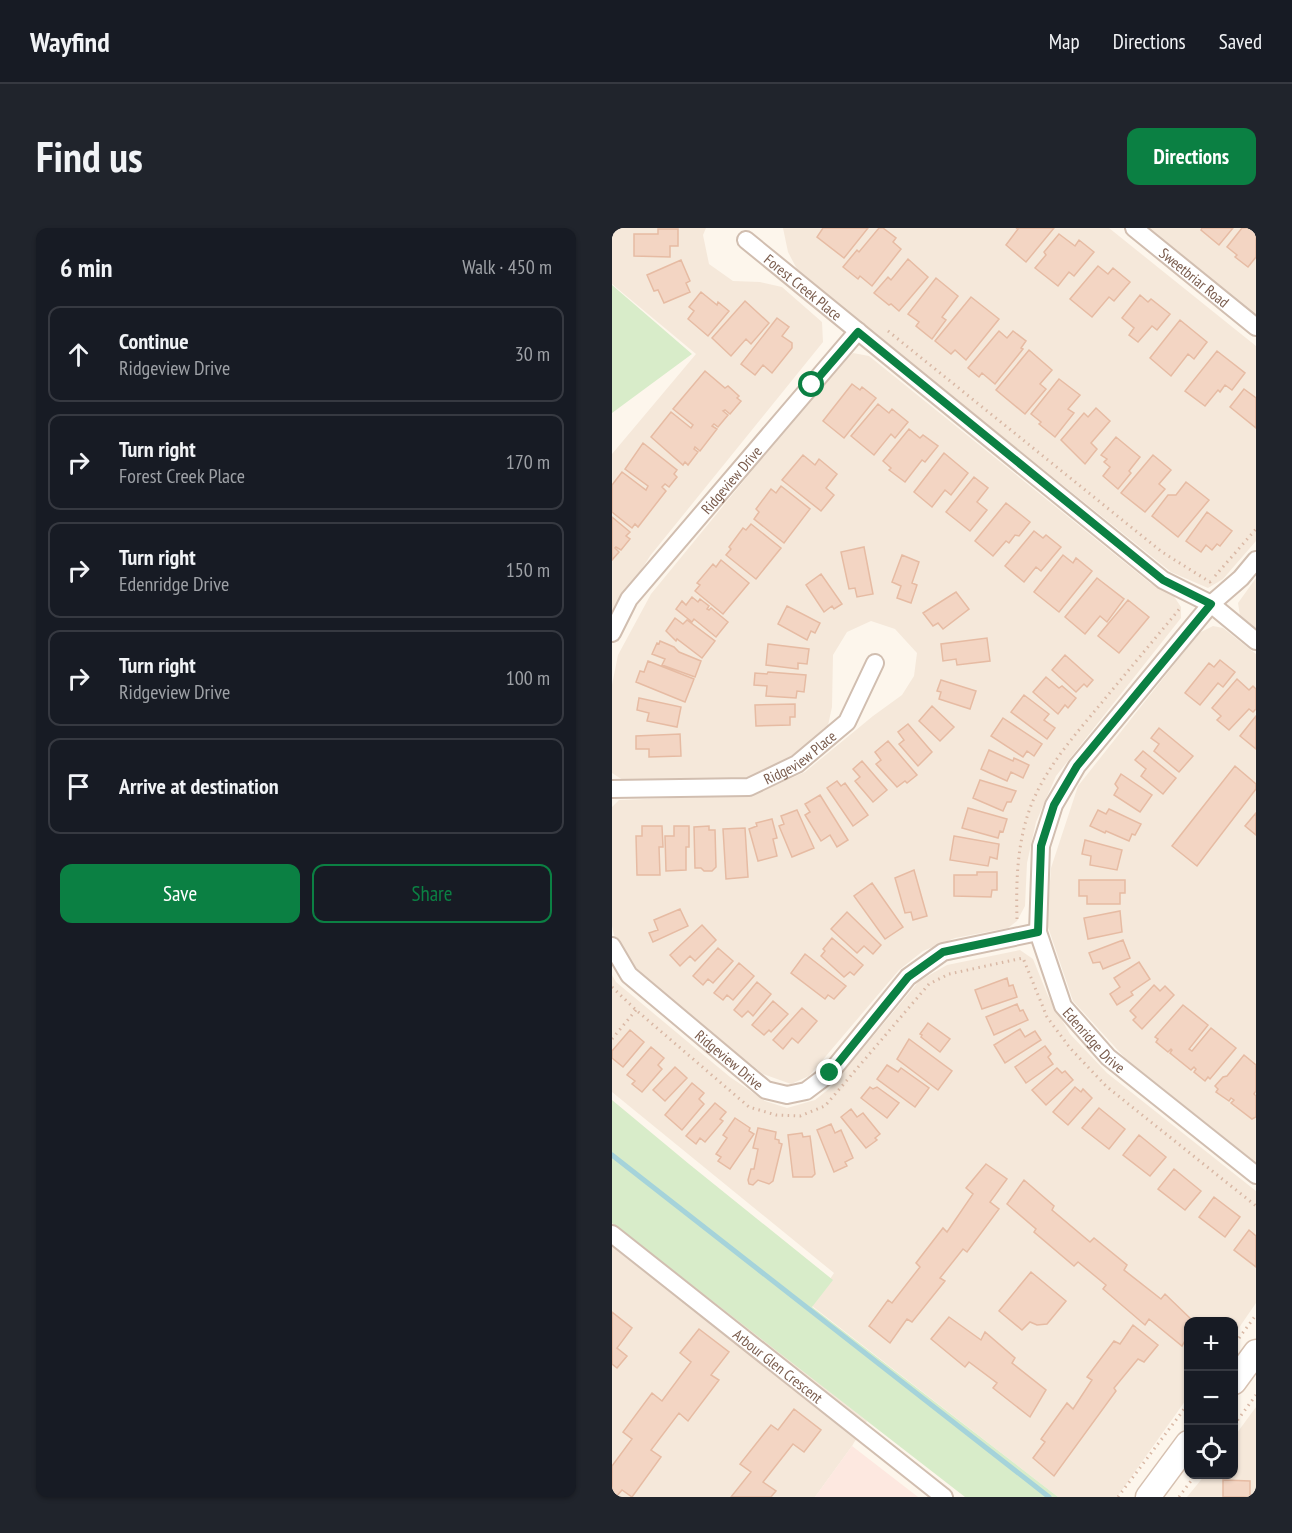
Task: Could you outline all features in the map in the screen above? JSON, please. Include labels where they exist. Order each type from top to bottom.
[{"type":"street","name":"Sweetbriar Road","points":[[1134,228],[1256,327]]},
{"type":"street","name":"Forest Creek Place","points":[[746,240],[1163,580],[1211,604],[1256,641]]},
{"type":"street","name":"Ridgeview Drive","points":[[612,633],[629,599],[858,332]]},
{"type":"street","name":"Edenridge Drive","points":[[1256,560],[1211,604],[1077,766],[1054,805],[1041,846],[1038,932],[1063,1006],[1108,1057],[1256,1175]]},
{"type":"street","name":"Ridgeview Place","points":[[612,789],[749,787],[788,769],[848,722],[875,663]]},
{"type":"street","name":"Ridgeview Drive","points":[[612,946],[628,975],[766,1090],[787,1095],[806,1091],[830,1073],[908,977],[943,952],[1038,932]]},
{"type":"street","name":"Arbour Glen Crescent","points":[[612,1234],[945,1497]]},
{"type":"street","points":[[1238,1375],[1256,1352]]},
{"type":"street","points":[[1148,1497],[1184,1448]]},
{"type":"path","points":[[883,328],[1162,552],[1210,582],[1256,529]]},
{"type":"path","points":[[612,987],[636,1011],[749,1107],[776,1115],[800,1116],[825,1106],[929,984],[949,974],[1023,958],[1047,1017],[1070,1048],[1106,1086],[1256,1206]]},
{"type":"path","points":[[612,1039],[636,1011]]},
{"type":"path","points":[[1238,1339],[1256,1316]]},
{"type":"path","points":[[1238,1418],[1256,1395]]},
{"type":"path","points":[[1118,1497],[1184,1409]]},
{"type":"path","points":[[1179,1497],[1192,1479]]},
{"type":"shaded area","points":[[612,228],[706,228],[703,235],[709,264],[733,281],[760,282],[782,287],[822,322],[823,342],[650,556],[612,617],[612,454],[696,354],[612,284]]},
{"type":"shaded area","points":[[783,228],[1109,228],[1256,346],[1256,541],[1223,579],[1208,588],[1171,572],[799,273],[788,252]]},
{"type":"shaded area","points":[[1147,228],[1256,228],[1256,316]]},
{"type":"shaded area","points":[[853,353],[869,356],[1150,583],[1173,595],[1181,607],[1181,618],[1056,776],[1036,822],[1027,863],[1025,906],[1017,921],[1008,928],[955,938],[923,951],[899,970],[809,1076],[791,1084],[763,1074],[632,965],[614,935],[612,926],[612,807],[619,800],[753,795],[805,772],[902,695],[914,676],[917,653],[895,629],[871,621],[847,632],[833,655],[832,707],[827,730],[774,770],[738,780],[626,782],[612,773],[612,685],[618,655],[651,594],[837,367]]},
{"type":"shaded area","points":[[1256,578],[1256,629],[1240,616],[1238,603]]},
{"type":"shaded area","points":[[1213,626],[1223,628],[1256,654],[1256,1163],[1125,1058],[1073,1001],[1047,924],[1051,868],[1078,786],[1199,633]]},
{"type":"shaded area","points":[[1020,950],[1033,959],[1048,996],[1070,1034],[1107,1073],[1256,1191],[1256,1303],[1238,1329],[1238,1317],[1184,1317],[1184,1403],[1117,1497],[1058,1497],[812,1306],[834,1273],[612,1092],[612,975],[616,982],[730,1077],[765,1101],[787,1108],[815,1100],[830,1088],[919,981],[947,965]]},
{"type":"shaded area","points":[[612,1221],[867,1421],[815,1497],[612,1497]]},
{"type":"shaded area","points":[[1256,1407],[1256,1497],[1187,1497],[1202,1479],[1238,1479],[1238,1432]]},
{"type":"shaded area","points":[[852,1446],[918,1497],[815,1497]]},
{"type":"green space","points":[[612,285],[692,354],[612,413]]},
{"type":"green space","points":[[612,1100],[833,1280],[812,1307],[1058,1497],[965,1497],[612,1223]]},
{"type":"building","points":[[823,228],[868,228],[844,258],[817,237]]},
{"type":"building","points":[[879,228],[883,228],[896,238],[893,242],[901,249],[872,286],[860,276],[858,279],[843,267]]},
{"type":"building","points":[[1016,228],[1054,228],[1026,262],[1006,245],[1018,229]]},
{"type":"building","points":[[1202,228],[1233,228],[1219,245],[1201,230]]},
{"type":"building","points":[[1242,228],[1256,228],[1256,257],[1248,267],[1227,247]]},
{"type":"building","points":[[658,229],[678,229],[678,246],[670,246],[670,257],[634,256],[634,234],[658,234]]},
{"type":"building","points":[[1059,234],[1075,246],[1079,240],[1094,252],[1074,276],[1069,272],[1058,286],[1035,268],[1046,255],[1044,252]]},
{"type":"building","points":[[908,259],[928,277],[899,311],[874,293],[888,277],[891,280]]},
{"type":"building","points":[[681,260],[690,281],[686,283],[690,292],[664,303],[658,290],[654,291],[647,275]]},
{"type":"building","points":[[1098,266],[1108,274],[1113,268],[1130,282],[1114,301],[1109,297],[1092,317],[1070,299]]},
{"type":"building","points":[[936,278],[958,296],[942,317],[946,320],[932,339],[916,326],[919,322],[908,314]]},
{"type":"building","points":[[701,292],[729,311],[708,336],[688,319],[694,311],[689,307]]},
{"type":"building","points":[[1140,295],[1148,302],[1151,299],[1170,314],[1157,330],[1152,326],[1138,342],[1129,335],[1134,328],[1122,318]]},
{"type":"building","points":[[971,297],[999,319],[966,360],[955,350],[951,354],[935,341]]},
{"type":"building","points":[[745,301],[769,323],[751,344],[746,339],[731,356],[712,338]]},
{"type":"building","points":[[777,318],[789,327],[782,336],[792,343],[792,348],[772,373],[763,365],[755,375],[741,364]]},
{"type":"building","points":[[1180,320],[1207,342],[1194,359],[1188,354],[1171,376],[1150,358]]},
{"type":"building","points":[[999,331],[1007,338],[1013,331],[1026,341],[1021,348],[1023,349],[995,384],[982,373],[979,377],[968,368]]},
{"type":"building","points":[[1029,350],[1052,370],[1040,384],[1046,389],[1025,414],[996,390]]},
{"type":"building","points":[[1217,351],[1245,373],[1232,390],[1225,385],[1205,406],[1185,391]]},
{"type":"building","points":[[705,371],[725,388],[728,386],[741,401],[730,414],[723,411],[728,415],[718,427],[714,424],[712,426],[717,429],[700,451],[695,447],[694,449],[698,452],[688,465],[685,462],[683,465],[651,437],[671,412],[691,428],[693,425],[673,409]]},
{"type":"building","points":[[1059,379],[1080,395],[1068,409],[1074,413],[1055,437],[1031,414]]},
{"type":"building","points":[[852,384],[860,390],[862,387],[876,398],[844,438],[823,421]]},
{"type":"building","points":[[1244,389],[1256,398],[1256,428],[1230,407]]},
{"type":"building","points":[[878,404],[889,413],[892,409],[908,422],[895,438],[891,434],[874,455],[851,436]]},
{"type":"building","points":[[1096,408],[1110,421],[1091,443],[1097,449],[1085,464],[1061,440],[1084,413],[1088,417]]},
{"type":"building","points":[[909,429],[920,438],[923,435],[938,446],[925,462],[922,460],[905,482],[889,470],[891,468],[883,461]]},
{"type":"building","points":[[1116,437],[1140,457],[1118,489],[1103,476],[1110,467],[1104,462],[1107,459],[1101,455]]},
{"type":"building","points":[[643,443],[677,470],[674,474],[677,477],[669,487],[665,484],[662,487],[666,491],[638,527],[635,524],[632,528],[612,512],[612,485],[622,472],[646,490],[648,486],[625,469]]},
{"type":"building","points":[[944,453],[968,473],[951,495],[945,490],[932,507],[914,492]]},
{"type":"building","points":[[803,455],[815,465],[819,459],[837,474],[826,488],[834,495],[821,511],[782,480]]},
{"type":"building","points":[[1153,455],[1171,470],[1159,484],[1165,489],[1145,512],[1121,493]]},
{"type":"building","points":[[974,477],[988,488],[977,502],[987,510],[970,531],[946,512]]},
{"type":"building","points":[[1186,482],[1209,500],[1178,537],[1152,516],[1168,495],[1176,495]]},
{"type":"building","points":[[781,486],[810,509],[784,543],[754,519],[759,512],[756,509],[771,489],[776,493]]},
{"type":"building","points":[[1006,503],[1030,522],[1019,536],[1015,535],[1009,543],[1006,541],[993,556],[975,541]]},
{"type":"building","points":[[1207,512],[1232,531],[1220,546],[1217,544],[1212,550],[1206,545],[1201,552],[1186,541]]},
{"type":"building","points":[[612,517],[630,532],[626,536],[630,539],[621,550],[615,548],[619,552],[612,560]]},
{"type":"building","points":[[751,524],[781,548],[756,579],[726,555],[743,528],[746,530]]},
{"type":"building","points":[[1034,531],[1043,538],[1046,535],[1061,547],[1041,571],[1036,567],[1024,582],[1005,566]]},
{"type":"building","points":[[864,547],[873,594],[857,597],[855,588],[849,589],[841,552]]},
{"type":"building","points":[[902,555],[919,562],[912,583],[917,585],[911,603],[897,598],[901,586],[892,582]]},
{"type":"building","points":[[1063,555],[1073,563],[1076,558],[1092,571],[1059,612],[1034,592]]},
{"type":"building","points":[[721,560],[749,583],[723,614],[695,591],[700,585],[697,583],[713,564],[716,567]]},
{"type":"building","points":[[821,574],[842,604],[834,609],[832,606],[824,612],[806,585]]},
{"type":"building","points":[[1097,578],[1124,599],[1107,622],[1100,616],[1085,634],[1065,617]]},
{"type":"building","points":[[956,592],[969,609],[943,629],[938,623],[933,626],[923,613]]},
{"type":"building","points":[[692,597],[698,602],[700,599],[709,606],[707,609],[711,608],[728,622],[716,637],[694,619],[692,622],[676,609],[682,601],[686,605]]},
{"type":"building","points":[[1128,600],[1149,617],[1119,653],[1098,636]]},
{"type":"building","points":[[787,606],[820,623],[815,633],[811,631],[807,640],[778,624]]},
{"type":"building","points":[[675,618],[683,624],[687,620],[715,641],[702,658],[677,639],[676,641],[666,631]]},
{"type":"building","points":[[987,638],[990,661],[957,665],[956,659],[943,661],[941,644]]},
{"type":"building","points":[[660,641],[701,661],[695,677],[662,665],[665,659],[652,654]]},
{"type":"building","points":[[768,644],[809,649],[807,664],[798,663],[798,669],[766,665]]},
{"type":"building","points":[[1065,655],[1093,680],[1087,687],[1084,684],[1076,692],[1052,670]]},
{"type":"building","points":[[1220,660],[1235,672],[1223,687],[1218,683],[1200,705],[1185,693],[1209,663],[1214,667]]},
{"type":"building","points":[[648,661],[694,679],[685,702],[636,682],[640,671],[644,672]]},
{"type":"building","points":[[768,672],[806,675],[804,692],[797,691],[796,698],[766,696],[767,686],[754,685],[755,673],[767,674]]},
{"type":"building","points":[[1046,677],[1059,688],[1062,686],[1076,698],[1068,708],[1065,705],[1058,714],[1033,692]]},
{"type":"building","points":[[1237,679],[1249,690],[1253,686],[1256,689],[1256,709],[1253,712],[1249,709],[1229,730],[1217,720],[1221,716],[1212,708]]},
{"type":"building","points":[[941,680],[976,691],[970,709],[939,699],[941,692],[937,691]]},
{"type":"building","points":[[1024,695],[1049,714],[1044,720],[1055,728],[1047,739],[1011,712]]},
{"type":"building","points":[[639,698],[681,707],[677,727],[647,721],[649,713],[637,710]]},
{"type":"building","points":[[795,704],[795,717],[790,717],[790,725],[756,726],[755,705]]},
{"type":"building","points":[[932,706],[954,727],[940,741],[919,721]]},
{"type":"building","points":[[1256,716],[1256,749],[1240,736]]},
{"type":"building","points":[[1003,718],[1042,744],[1034,756],[1027,751],[1023,757],[991,736]]},
{"type":"building","points":[[908,724],[932,752],[918,766],[899,744],[904,740],[898,732]]},
{"type":"building","points":[[1159,728],[1193,756],[1179,772],[1154,751],[1159,744],[1151,738]]},
{"type":"building","points":[[680,734],[681,756],[649,757],[649,749],[636,749],[636,736]]},
{"type":"building","points":[[888,741],[917,775],[897,787],[876,764],[881,760],[875,752]]},
{"type":"building","points":[[989,750],[1013,761],[1014,758],[1029,765],[1023,778],[1011,772],[1007,781],[981,769]]},
{"type":"building","points":[[1143,751],[1176,778],[1163,794],[1141,776],[1146,769],[1135,760]]},
{"type":"building","points":[[862,761],[887,790],[873,802],[855,781],[860,777],[853,769]]},
{"type":"building","points":[[1235,766],[1256,784],[1256,789],[1197,866],[1172,846]]},
{"type":"building","points":[[1121,774],[1152,795],[1140,812],[1114,795],[1118,788],[1115,784]]},
{"type":"building","points":[[980,780],[1016,791],[1011,802],[1007,802],[1003,811],[973,798]]},
{"type":"building","points":[[837,781],[841,786],[845,783],[868,815],[853,826],[827,788]]},
{"type":"building","points":[[820,795],[848,840],[837,847],[830,835],[821,841],[805,815],[810,812],[805,804]]},
{"type":"building","points":[[968,808],[1007,819],[1003,832],[1000,831],[998,838],[962,828]]},
{"type":"building","points":[[1109,809],[1141,824],[1129,841],[1090,826],[1098,810],[1106,814]]},
{"type":"building","points":[[797,810],[814,848],[792,857],[779,826],[784,824],[781,816]]},
{"type":"building","points":[[1256,813],[1256,835],[1245,826]]},
{"type":"building","points":[[772,819],[777,838],[773,839],[777,856],[758,861],[749,829],[757,826],[756,823]]},
{"type":"building","points":[[642,826],[662,826],[663,847],[659,847],[660,875],[637,875],[636,836],[642,836]]},
{"type":"building","points":[[674,826],[689,826],[686,870],[666,871],[665,836],[674,836]]},
{"type":"building","points":[[709,826],[709,830],[715,830],[716,867],[712,871],[704,871],[701,868],[695,868],[694,827]]},
{"type":"building","points":[[745,828],[748,877],[726,879],[723,829]]},
{"type":"building","points":[[954,836],[999,844],[997,859],[990,857],[988,866],[950,860]]},
{"type":"building","points":[[1085,840],[1122,850],[1117,870],[1090,865],[1091,856],[1082,854]]},
{"type":"building","points":[[914,870],[927,916],[913,920],[911,912],[905,913],[895,878]]},
{"type":"building","points":[[977,872],[997,872],[997,890],[992,890],[991,897],[954,896],[954,875],[977,875]]},
{"type":"building","points":[[1079,880],[1125,880],[1125,893],[1120,893],[1120,904],[1087,904],[1087,896],[1079,896]]},
{"type":"building","points":[[872,883],[903,927],[885,939],[854,896]]},
{"type":"building","points":[[680,909],[688,926],[653,942],[649,933],[658,930],[654,920]]},
{"type":"building","points":[[1120,911],[1122,932],[1088,939],[1084,918]]},
{"type":"building","points":[[847,912],[881,945],[873,954],[864,946],[857,953],[831,929]]},
{"type":"building","points":[[702,925],[716,940],[695,961],[690,956],[680,966],[670,955]]},
{"type":"building","points":[[832,938],[863,965],[854,975],[850,972],[844,977],[821,956],[825,951],[823,949]]},
{"type":"building","points":[[1123,940],[1130,958],[1103,969],[1100,962],[1093,963],[1089,953]]},
{"type":"building","points":[[718,948],[733,961],[713,983],[708,979],[703,985],[693,976]]},
{"type":"building","points":[[805,954],[846,986],[834,999],[828,995],[825,999],[791,973]]},
{"type":"building","points":[[1139,962],[1150,979],[1131,992],[1133,995],[1117,1005],[1110,994],[1120,987],[1114,978]]},
{"type":"building","points":[[739,963],[754,976],[733,1000],[727,995],[723,1000],[714,993]]},
{"type":"building","points":[[1007,978],[1009,986],[1013,985],[1017,997],[982,1009],[975,990]]},
{"type":"building","points":[[757,982],[771,994],[753,1016],[748,1011],[742,1017],[734,1010]]},
{"type":"building","points":[[1154,985],[1160,991],[1165,986],[1174,995],[1142,1029],[1133,1020],[1136,1017],[1130,1011]]},
{"type":"building","points":[[773,1001],[788,1014],[771,1032],[769,1030],[764,1035],[752,1025]]},
{"type":"building","points":[[1017,1004],[1028,1020],[994,1035],[986,1017]]},
{"type":"building","points":[[1183,1005],[1208,1025],[1189,1049],[1192,1051],[1211,1028],[1236,1048],[1210,1079],[1208,1077],[1205,1081],[1194,1072],[1196,1069],[1194,1067],[1191,1070],[1170,1053],[1171,1049],[1168,1052],[1156,1042],[1158,1039],[1155,1037]]},
{"type":"building","points":[[802,1008],[817,1021],[798,1043],[792,1038],[783,1049],[773,1040]]},
{"type":"building","points":[[928,1023],[950,1039],[940,1052],[921,1037],[920,1034]]},
{"type":"building","points":[[1020,1029],[1025,1037],[1035,1031],[1041,1040],[1005,1063],[994,1045]]},
{"type":"building","points":[[630,1030],[644,1042],[623,1067],[612,1058],[612,1051]]},
{"type":"building","points":[[909,1039],[952,1071],[938,1090],[897,1059]]},
{"type":"building","points":[[1045,1046],[1051,1054],[1048,1057],[1053,1064],[1026,1083],[1015,1067]]},
{"type":"building","points":[[651,1047],[664,1058],[658,1065],[662,1069],[642,1092],[632,1084],[635,1081],[627,1075]]},
{"type":"building","points":[[1244,1055],[1256,1065],[1254,1094],[1256,1096],[1256,1117],[1252,1119],[1231,1103],[1234,1100],[1231,1098],[1229,1101],[1216,1092],[1218,1089],[1215,1086],[1227,1076]]},
{"type":"building","points":[[887,1065],[898,1072],[901,1068],[929,1088],[915,1107],[877,1079]]},
{"type":"building","points":[[675,1067],[687,1078],[665,1101],[653,1090]]},
{"type":"building","points":[[1057,1068],[1062,1073],[1065,1071],[1073,1080],[1046,1105],[1032,1090]]},
{"type":"building","points":[[692,1083],[704,1093],[699,1099],[704,1104],[682,1130],[665,1115]]},
{"type":"building","points":[[870,1087],[873,1089],[877,1087],[899,1103],[887,1118],[861,1098]]},
{"type":"building","points":[[1075,1087],[1081,1092],[1083,1089],[1092,1098],[1068,1125],[1053,1112]]},
{"type":"building","points":[[715,1103],[726,1112],[720,1119],[723,1121],[705,1142],[700,1138],[696,1144],[686,1136]]},
{"type":"building","points":[[1099,1108],[1125,1129],[1109,1149],[1082,1128]]},
{"type":"building","points":[[851,1109],[857,1117],[863,1113],[880,1134],[875,1138],[877,1140],[866,1148],[841,1117]]},
{"type":"building","points":[[735,1118],[750,1128],[749,1131],[754,1134],[730,1169],[718,1161],[721,1157],[716,1154],[727,1138],[723,1135]]},
{"type":"building","points":[[831,1124],[835,1133],[841,1130],[853,1158],[845,1162],[847,1166],[834,1172],[817,1130]]},
{"type":"building","points":[[758,1128],[776,1132],[775,1139],[782,1144],[773,1181],[769,1184],[758,1180],[753,1185],[749,1184],[748,1180],[751,1169],[754,1169],[758,1149],[753,1148]]},
{"type":"building","points":[[802,1133],[803,1137],[810,1136],[815,1174],[812,1177],[793,1177],[788,1135]]},
{"type":"building","points":[[1139,1135],[1166,1157],[1150,1176],[1123,1155]]},
{"type":"building","points":[[986,1164],[1007,1179],[990,1202],[999,1209],[967,1252],[963,1249],[940,1278],[945,1281],[912,1322],[907,1319],[890,1343],[869,1326],[888,1300],[892,1303],[920,1267],[916,1263],[943,1228],[947,1232],[973,1194],[966,1188]]},
{"type":"building","points":[[1174,1169],[1201,1191],[1185,1210],[1158,1189]]},
{"type":"building","points":[[1024,1180],[1054,1206],[1052,1210],[1090,1242],[1094,1238],[1127,1265],[1124,1270],[1161,1299],[1165,1294],[1189,1317],[1184,1317],[1182,1346],[1149,1319],[1145,1325],[1103,1289],[1106,1285],[1078,1262],[1074,1266],[1034,1232],[1036,1229],[1007,1204]]},
{"type":"building","points":[[1214,1197],[1240,1217],[1225,1237],[1199,1217]]},
{"type":"building","points":[[1249,1230],[1256,1236],[1256,1267],[1234,1250]]},
{"type":"building","points":[[1031,1272],[1066,1301],[1047,1324],[1037,1325],[1030,1322],[1022,1330],[999,1311]]},
{"type":"building","points":[[612,1312],[632,1328],[617,1348],[627,1356],[617,1368],[612,1364]]},
{"type":"building","points":[[949,1317],[981,1340],[985,1332],[1015,1358],[1012,1363],[1046,1390],[1030,1417],[993,1388],[997,1383],[969,1362],[965,1367],[931,1339]]},
{"type":"building","points":[[1133,1325],[1158,1345],[1144,1362],[1138,1359],[1114,1388],[1116,1391],[1054,1476],[1033,1458],[1045,1442],[1041,1439],[1067,1403],[1073,1409],[1092,1380],[1087,1377],[1114,1341],[1120,1344]]},
{"type":"building","points":[[699,1329],[729,1352],[711,1375],[719,1380],[688,1421],[679,1413],[651,1450],[661,1457],[632,1497],[622,1490],[616,1497],[612,1497],[612,1466],[632,1439],[623,1432],[652,1393],[662,1401],[691,1362],[680,1353]]},
{"type":"building","points":[[794,1409],[821,1430],[804,1452],[793,1444],[763,1482],[776,1491],[771,1497],[731,1497],[751,1472],[740,1464],[771,1425],[778,1430]]},
{"type":"building","points":[[1223,1480],[1250,1481],[1250,1497],[1223,1497]]},
{"type":"waterway","points":[[612,1155],[1049,1497]]},
{"type":"route","points":[[812,385],[858,332],[1163,580],[1211,604],[1077,766],[1054,805],[1041,846],[1038,932],[943,952],[908,977],[830,1073]]}]
